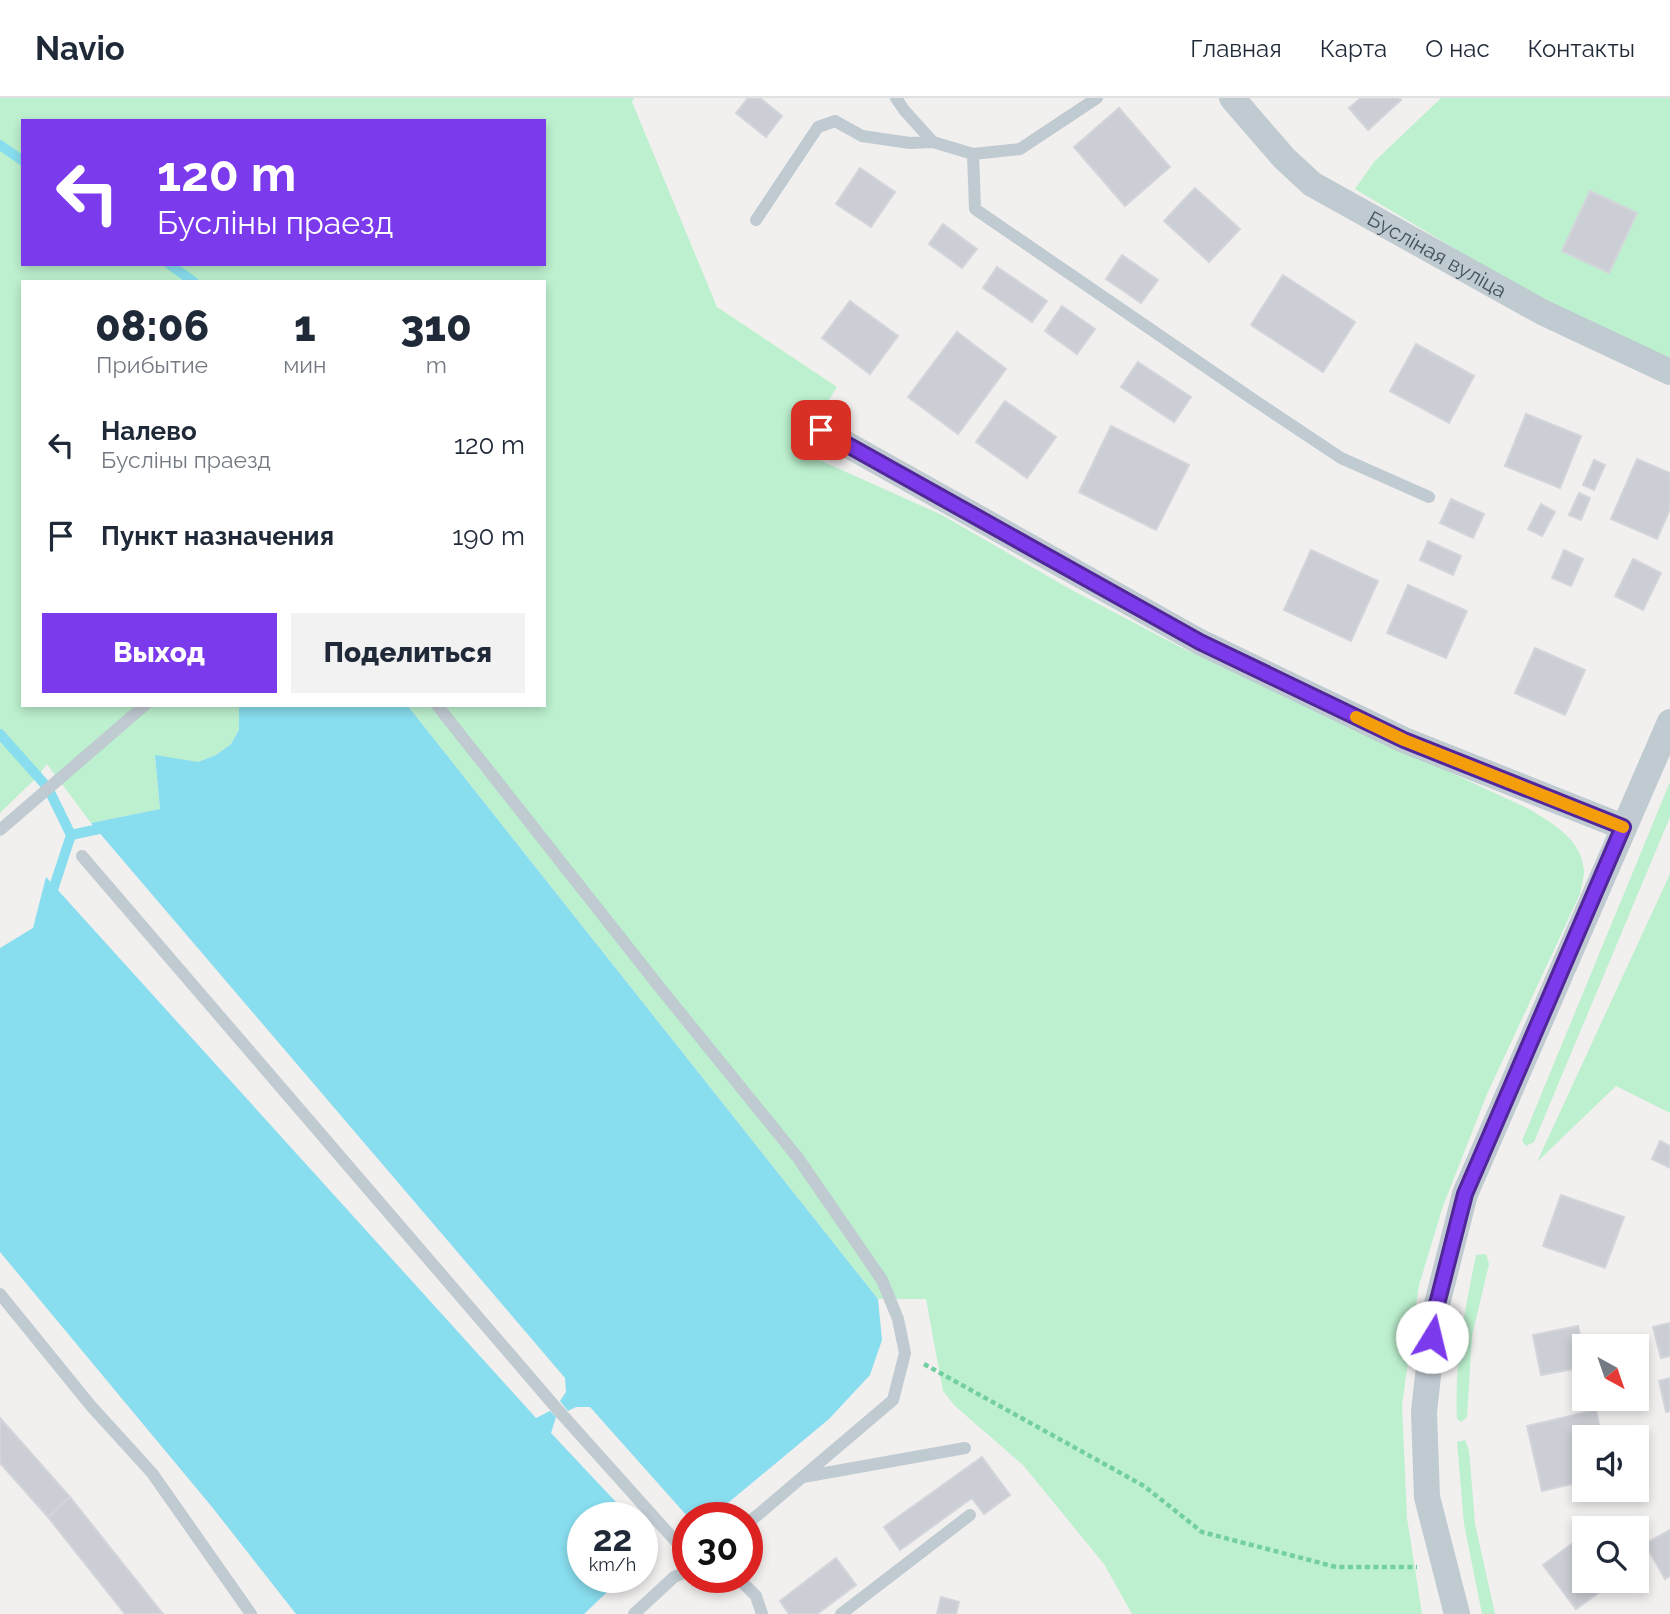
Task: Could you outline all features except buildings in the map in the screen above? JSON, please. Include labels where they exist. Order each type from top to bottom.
[{"type":"street","name":"Бусліная вуліца","points":[[1232,98],[1284,158],[1311,184],[1542,312],[1670,372]]},
{"type":"street","points":[[821,430],[1200,642],[1404,740],[1623,827]]},
{"type":"street","points":[[1457,1614],[1427,1497],[1424,1424],[1435,1312],[1465,1194],[1670,722]]},
{"type":"lane","points":[[896,98],[933,142]]},
{"type":"lane","points":[[756,220],[818,127],[835,121],[862,136],[910,143],[933,142],[973,155],[1020,149],[1097,98]]},
{"type":"lane","points":[[973,155],[975,209],[1341,458],[1429,498]]},
{"type":"lane","points":[[0,830],[143,707]]},
{"type":"lane","points":[[439,707],[798,1158],[882,1280],[898,1319],[905,1353],[893,1399],[763,1511]]},
{"type":"lane","points":[[82,856],[549,1400],[672,1537]]},
{"type":"lane","points":[[0,1294],[91,1406],[152,1473],[251,1614]]},
{"type":"lane","points":[[803,1477],[965,1448]]},
{"type":"lane","points":[[841,1614],[971,1515]]},
{"type":"lane","points":[[634,1614],[672,1579]]},
{"type":"lane","points":[[753,1593],[762,1614]]},
{"type":"path","points":[[905,1353],[1144,1486],[1202,1532],[1336,1567],[1445,1568]]},
{"type":"green space","points":[[0,98],[634,98],[632,102],[717,307],[837,387],[797,450],[942,515],[1070,589],[1184,649],[1529,809],[1565,834],[1578,850],[1584,871],[1580,894],[1487,1094],[1443,1206],[1419,1285],[1402,1405],[1407,1518],[1422,1614],[1132,1614],[1104,1564],[1023,1465],[955,1406],[943,1391],[926,1299],[878,1299],[409,707],[546,707],[546,280],[21,280],[21,707],[239,707],[239,730],[231,744],[216,755],[198,762],[155,756],[160,809],[91,823],[47,764],[0,813]]},
{"type":"green space","points":[[1441,98],[1670,98],[1670,360],[1532,295],[1355,189],[1374,162]]},
{"type":"green space","points":[[1670,782],[1670,817],[1534,1142],[1526,1146],[1522,1141]]},
{"type":"green space","points":[[1670,874],[1670,1113],[1616,1086],[1537,1162]]},
{"type":"green space","points":[[1486,1254],[1489,1264],[1472,1336],[1467,1417],[1461,1422],[1457,1419],[1457,1377],[1461,1337],[1476,1255]]},
{"type":"green space","points":[[1465,1440],[1469,1450],[1475,1524],[1495,1614],[1482,1614],[1464,1524],[1457,1442]]},
{"type":"water","points":[[239,707],[409,707],[878,1299],[882,1340],[870,1375],[829,1419],[729,1502],[675,1502],[590,1407],[576,1407],[568,1411],[560,1401],[566,1392],[565,1378],[91,823],[160,809],[155,755],[198,762],[216,755],[231,744],[239,730]]},
{"type":"water","points":[[46,877],[536,1418],[550,1411],[556,1417],[551,1433],[616,1502],[567,1502],[567,1593],[606,1593],[584,1614],[296,1614],[212,1507],[0,1252],[0,948],[33,928]]},
{"type":"waterway","points":[[0,145],[21,160]]},
{"type":"waterway","points":[[172,266],[191,280]]},
{"type":"waterway","points":[[0,734],[48,788],[71,835],[51,896]]},
{"type":"waterway","points":[[71,835],[108,827]]},
{"type":"slow traffic","points":[[1356,717],[1404,740],[1623,827]]},
{"type":"route","points":[[821,430],[1200,642],[1404,740],[1623,827],[1465,1194],[1435,1312],[1432,1337]]}]
